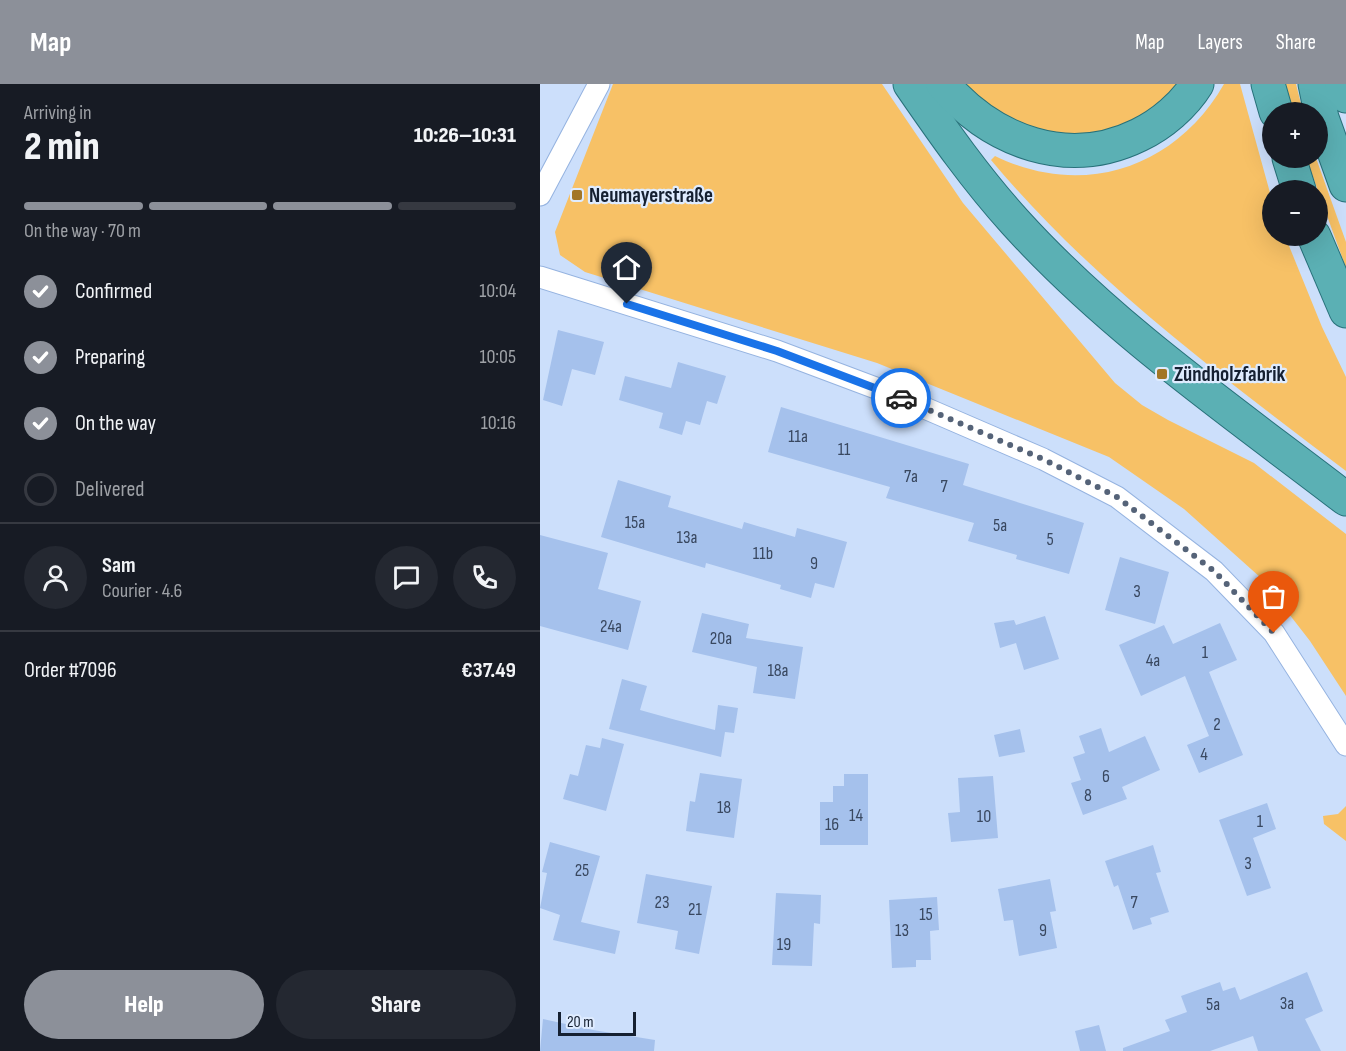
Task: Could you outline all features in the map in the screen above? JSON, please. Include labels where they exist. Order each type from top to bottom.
[{"type":"highway","points":[[910,84],[976,177],[1059,268],[1108,312],[1177,368],[1346,499]]},
{"type":"highway","points":[[944,84],[981,121],[1011,137],[1035,146],[1062,151],[1094,150],[1122,143],[1150,129],[1176,109],[1197,84]]},
{"type":"highway","points":[[1268,84],[1273,102]]},
{"type":"highway","points":[[1315,84],[1322,118],[1346,185]]},
{"type":"highway","points":[[1342,84],[1346,96]]},
{"type":"highway","points":[[1318,246],[1346,311]]},
{"type":"street","points":[[540,195],[599,84]]},
{"type":"street","points":[[540,277],[777,351],[897,396],[1043,459],[1117,497],[1214,571],[1274,633],[1346,745]]},
{"type":"shaded area","points":[[613,84],[882,84],[963,203],[1115,383],[1142,405],[1168,420],[1254,463],[1346,534],[1346,696],[1310,641],[1261,578],[1184,509],[1109,457],[877,363],[585,272],[560,255],[555,232]]},
{"type":"shaded area","points":[[957,84],[1186,84],[1137,126],[1044,140]]},
{"type":"shaded area","points":[[1224,84],[1240,84],[1266,180],[1262,180],[1262,246],[1289,246],[1322,327],[1346,377],[1346,471],[1205,363],[1115,287],[1030,204],[991,160],[995,156],[1028,169],[1061,175],[1093,174],[1124,168],[1154,155],[1180,137],[1204,113]]},
{"type":"shaded area","points":[[1286,84],[1296,84],[1300,102],[1290,102]]},
{"type":"shaded area","points":[[1310,168],[1320,168],[1324,180],[1314,180]]},
{"type":"shaded area","points":[[1328,192],[1346,242],[1346,268],[1328,218]]},
{"type":"shaded area","points":[[1346,806],[1346,841],[1324,824],[1323,816],[1338,814]]},
{"type":"building","points":[[558,330],[604,342],[595,375],[572,369],[562,406],[543,400]]},
{"type":"building","points":[[678,362],[726,376],[717,404],[707,401],[700,425],[686,421],[682,435],[659,428],[663,413],[619,400],[625,376],[671,388]]},
{"type":"building","points":[[781,407],[969,464],[963,485],[1084,523],[1069,574],[1016,559],[1017,555],[968,541],[974,523],[886,498],[890,487],[768,452]]},
{"type":"building","points":[[618,480],[671,496],[668,507],[742,529],[744,522],[795,537],[797,528],[847,542],[834,588],[815,583],[811,598],[780,589],[781,585],[706,563],[705,568],[601,537]]},
{"type":"building","points":[[540,535],[608,553],[598,589],[641,601],[628,650],[540,626]]},
{"type":"building","points":[[1120,557],[1169,572],[1155,624],[1105,610]]},
{"type":"building","points":[[702,613],[749,624],[746,638],[803,647],[795,699],[753,693],[757,667],[692,652]]},
{"type":"building","points":[[1045,616],[1059,659],[1024,670],[1016,643],[1000,648],[994,623],[1014,620],[1016,625]]},
{"type":"building","points":[[1220,623],[1237,660],[1209,672],[1243,755],[1199,773],[1187,745],[1209,736],[1185,676],[1141,696],[1119,645],[1164,625],[1173,644]]},
{"type":"building","points":[[622,679],[647,686],[640,710],[715,730],[718,705],[738,708],[734,733],[725,732],[721,757],[609,729]]},
{"type":"building","points":[[1101,728],[1109,752],[1145,736],[1160,770],[1122,787],[1127,799],[1083,815],[1071,783],[1081,780],[1073,757],[1085,753],[1079,736]]},
{"type":"building","points":[[1020,729],[1025,752],[999,757],[994,735]]},
{"type":"building","points":[[602,738],[624,744],[606,811],[563,799],[570,774],[578,776],[586,745],[600,748]]},
{"type":"building","points":[[700,773],[742,779],[734,838],[686,831],[690,801],[695,802]]},
{"type":"building","points":[[844,774],[868,774],[868,845],[820,845],[820,802],[833,802],[833,786],[844,786]]},
{"type":"building","points":[[993,776],[998,838],[951,842],[948,813],[960,812],[958,778]]},
{"type":"building","points":[[1267,803],[1276,829],[1253,838],[1271,888],[1247,896],[1219,820]]},
{"type":"building","points":[[550,842],[600,856],[581,922],[620,931],[615,954],[553,940],[560,915],[540,908],[547,873],[542,872]]},
{"type":"building","points":[[1153,845],[1161,872],[1156,873],[1169,912],[1150,918],[1152,924],[1133,930],[1118,885],[1114,887],[1105,861]]},
{"type":"building","points":[[646,874],[712,886],[699,954],[675,949],[678,931],[637,923]]},
{"type":"building","points":[[1050,879],[1056,911],[1050,912],[1057,948],[1019,956],[1013,920],[1004,921],[998,889]]},
{"type":"building","points":[[776,893],[821,895],[820,924],[814,923],[812,966],[772,965]]},
{"type":"building","points":[[937,897],[939,930],[930,931],[931,960],[916,960],[916,967],[892,968],[889,900]]},
{"type":"building","points":[[1307,972],[1323,1011],[1305,1019],[1321,1051],[1258,1051],[1253,1036],[1210,1051],[1123,1051],[1123,1048],[1170,1031],[1165,1020],[1187,1012],[1181,996],[1220,982],[1223,991],[1235,987],[1240,1000]]},
{"type":"building","points":[[543,1019],[655,1040],[654,1051],[540,1051]]},
{"type":"building","points":[[1099,1025],[1106,1051],[1080,1051],[1075,1031]]},
{"type":"way so far","points":[[901,398],[1043,459],[1117,497],[1214,571],[1274,633]]},
{"type":"place","name":"Neumayerstraße","points":[[577,195]]},
{"type":"place","name":"Zündholzfabrik","points":[[1162,374]]},
{"type":"route","points":[[627,304],[777,351],[901,398]]}]
